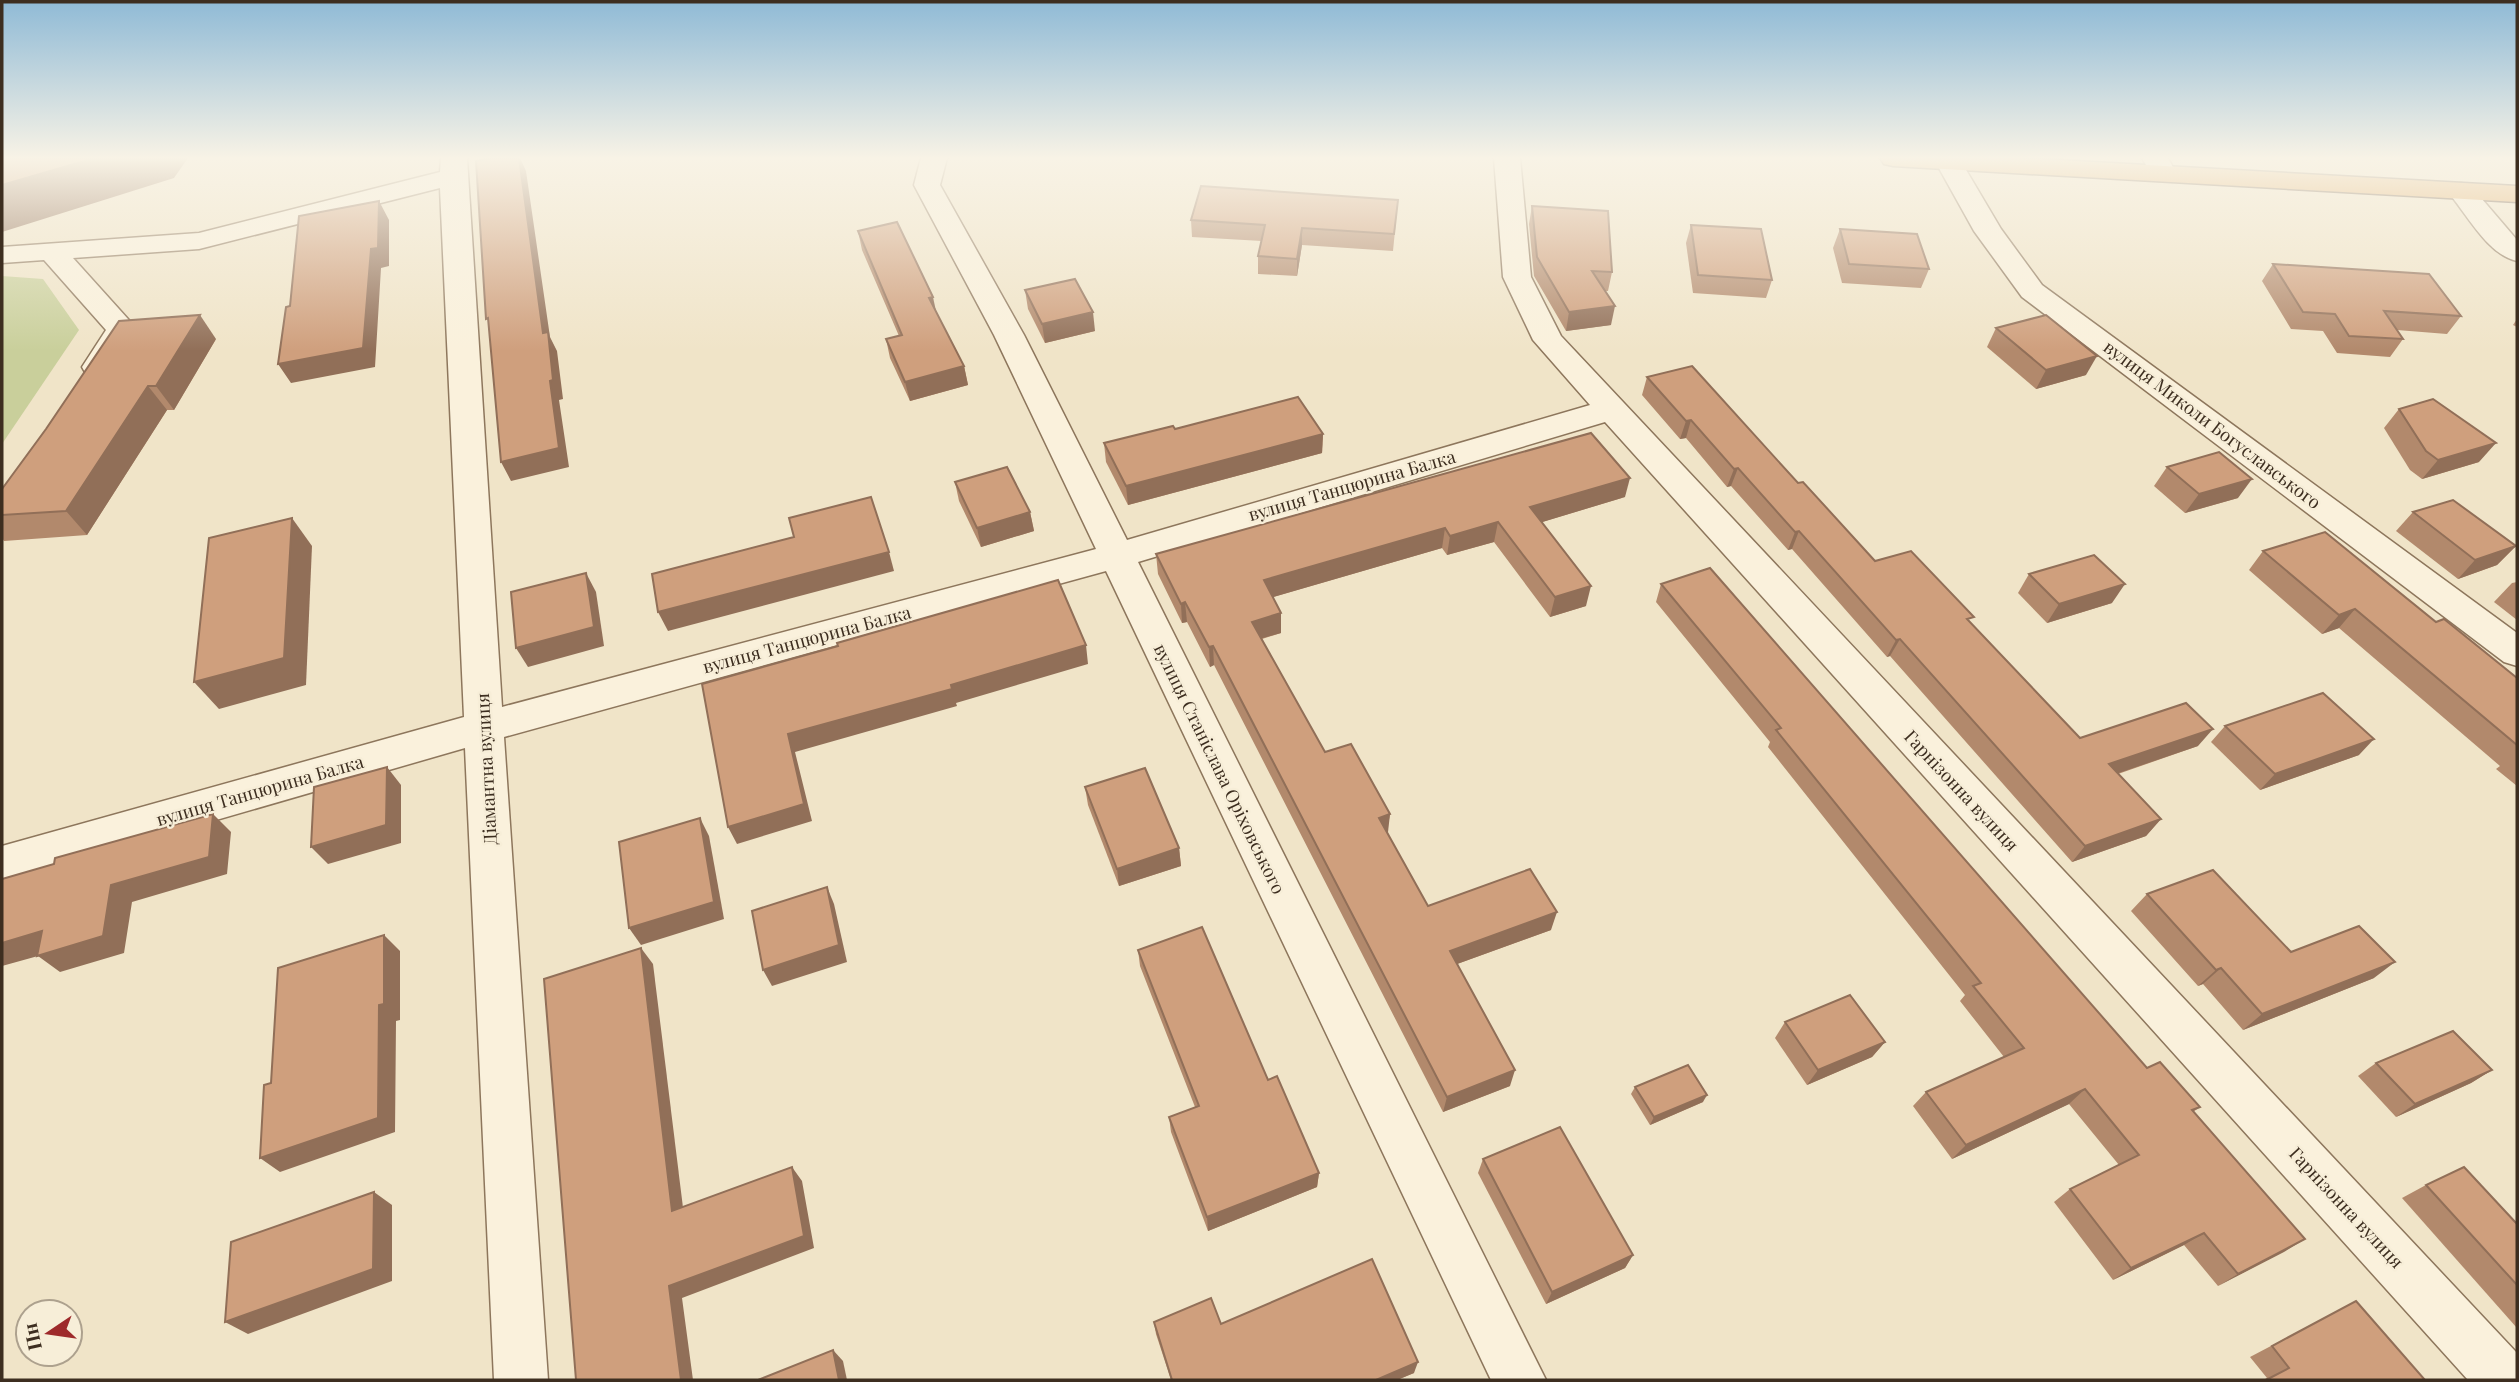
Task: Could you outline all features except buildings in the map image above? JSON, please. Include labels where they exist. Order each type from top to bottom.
[{"type":"street","points":[[2,254],[198,241],[262,222]]},
{"type":"street","name":"Діамантна вулиця","points":[[457,222],[521,1380]]},
{"type":"street","name":"вулиця Станіслава Оріховського","points":[[947,222],[1009,335],[1519,1380]]},
{"type":"street","name":"Гарнізонна вулиця","points":[[1512,222],[1517,277],[1548,340],[2505,1380]]},
{"type":"street","name":"вулиця Миколи Богуславського","points":[[1984,222],[2032,292],[2517,652]]},
{"type":"street","points":[[2487,222],[2517,254]]},
{"type":"street","points":[[50,250],[122,329],[85,387]]},
{"type":"street","name":"вулиця Танцюрина Балка","points":[[2,864],[485,727],[1115,556],[1610,410]]},
{"type":"green space","points":[[2,276],[43,279],[79,330],[2,444]]}]
